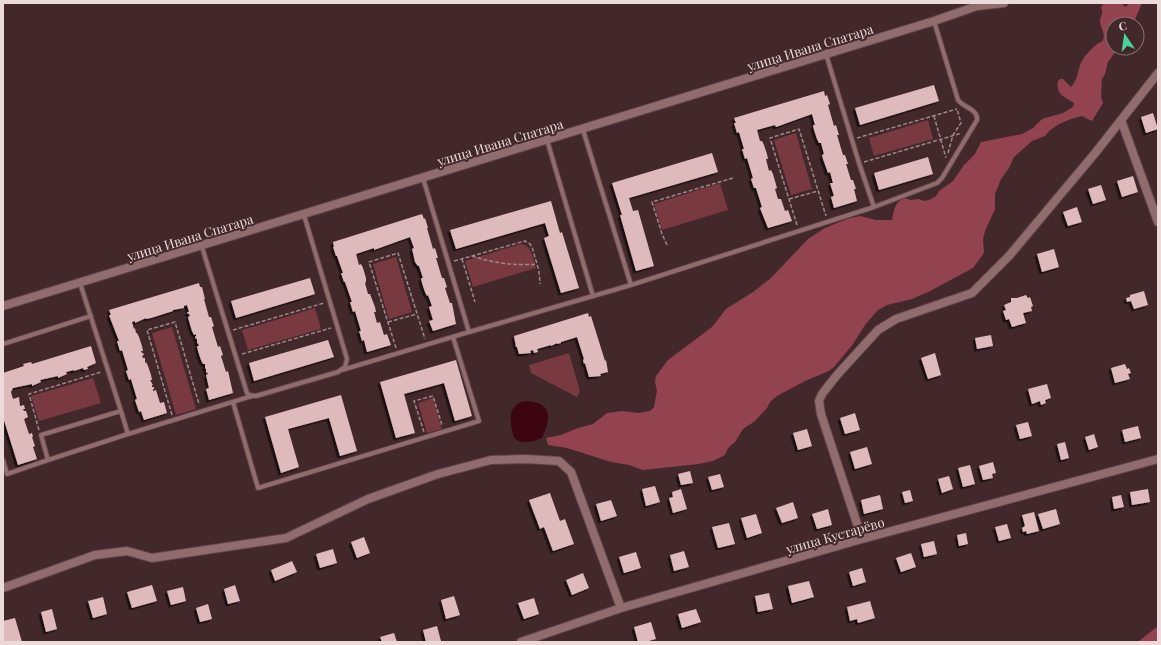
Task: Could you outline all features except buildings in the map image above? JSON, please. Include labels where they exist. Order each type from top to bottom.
[{"type":"street","name":"улица Ивана Спатара","points":[[3,306],[583,130],[934,21],[977,6],[1004,3]]},
{"type":"street","points":[[862,539],[821,414],[819,401],[822,394],[837,375],[878,330],[885,325],[896,319],[972,293],[1009,256],[1158,73]]},
{"type":"street","points":[[1121,120],[1158,222]]},
{"type":"street","points":[[3,588],[95,555],[127,551],[152,558],[286,538],[368,499],[438,474],[491,460],[526,459],[559,461],[571,472],[621,608]]},
{"type":"street","name":"улица Кустарёво","points":[[521,642],[621,608],[862,539],[1158,459]]},
{"type":"lane","points":[[3,460],[7,474],[128,434],[233,402],[631,285],[874,207],[934,185],[940,181],[971,130],[976,120],[976,113],[960,102],[957,97],[934,21]]},
{"type":"lane","points":[[826,54],[859,164],[874,207]]},
{"type":"lane","points":[[583,130],[631,285]]},
{"type":"lane","points":[[547,140],[593,296]]},
{"type":"lane","points":[[423,178],[469,332]]},
{"type":"lane","points":[[304,215],[346,359],[345,367],[342,370]]},
{"type":"lane","points":[[202,246],[245,390],[249,395],[253,396]]},
{"type":"lane","points":[[80,283],[128,434]]},
{"type":"lane","points":[[3,344],[91,316]]},
{"type":"lane","points":[[233,402],[258,488],[479,421],[453,337]]},
{"type":"lane","points":[[48,460],[41,435],[120,411]]},
{"type":"path","points":[[852,140],[965,106]]},
{"type":"path","points":[[934,116],[941,139],[946,162],[946,170]]},
{"type":"path","points":[[798,231],[770,138],[799,129],[828,222]]},
{"type":"path","points":[[859,164],[971,130]]},
{"type":"path","points":[[667,245],[652,202],[733,178]]},
{"type":"path","points":[[789,199],[818,190]]},
{"type":"path","points":[[448,263],[525,241],[532,247],[537,264],[540,284]]},
{"type":"path","points":[[398,354],[369,262],[398,253],[427,345]]},
{"type":"path","points":[[472,256],[504,264],[537,264]]},
{"type":"path","points":[[462,259],[475,302]]},
{"type":"path","points":[[228,331],[330,301]]},
{"type":"path","points":[[388,322],[417,314]]},
{"type":"path","points":[[174,420],[147,330],[175,322],[202,412]]},
{"type":"path","points":[[235,356],[337,326]]},
{"type":"path","points":[[41,435],[29,394],[108,370]]},
{"type":"path","points":[[425,437],[414,401],[433,396],[444,431]]},
{"type":"shaded area","points":[[1104,3],[1122,3],[1125,7],[1130,3],[1142,3],[1136,16],[1105,16],[1105,56],[1112,56],[1108,62],[1102,79],[1101,97],[1103,103],[1092,121],[1082,116],[1059,124],[1045,136],[1032,141],[1014,157],[1009,168],[1001,179],[995,194],[995,209],[983,239],[984,253],[973,268],[912,299],[887,305],[878,310],[834,367],[829,371],[805,381],[777,396],[770,402],[767,408],[755,421],[743,429],[735,442],[728,448],[725,455],[713,461],[643,470],[629,465],[611,462],[567,448],[548,445],[546,438],[561,435],[593,424],[607,413],[622,411],[639,413],[650,411],[654,407],[657,391],[655,382],[656,376],[668,360],[712,327],[726,309],[753,292],[771,278],[808,239],[825,228],[847,219],[860,216],[876,220],[892,220],[896,205],[904,198],[925,201],[936,196],[939,191],[953,181],[964,165],[975,154],[981,142],[1022,134],[1033,128],[1042,119],[1063,113],[1073,107],[1074,103],[1061,95],[1059,92],[1058,81],[1063,79],[1071,87],[1074,84],[1083,59],[1097,44],[1103,40],[1104,35],[1100,22],[1102,14],[1101,7]]},
{"type":"shaded area","points":[[928,120],[933,139],[874,156],[869,138]]},
{"type":"shaded area","points":[[796,133],[812,189],[791,195],[774,140]]},
{"type":"shaded area","points":[[720,183],[728,210],[662,230],[654,204]]},
{"type":"shaded area","points":[[521,244],[528,247],[530,250],[536,268],[473,287],[465,261]]},
{"type":"shaded area","points":[[396,257],[412,312],[389,319],[373,264]]},
{"type":"shaded area","points":[[315,308],[321,329],[248,350],[242,330]]},
{"type":"shaded area","points":[[172,327],[196,409],[176,415],[152,333]]},
{"type":"shaded area","points":[[569,353],[580,391],[577,397],[531,373],[529,365]]},
{"type":"shaded area","points":[[93,378],[101,403],[39,421],[31,396]]},
{"type":"shaded area","points":[[433,398],[442,429],[427,433],[418,403]]},
{"type":"shaded area","points":[[524,401],[540,404],[545,407],[547,412],[547,423],[542,438],[534,441],[521,442],[517,440],[514,438],[511,427],[511,416],[514,407],[518,403]]},
{"type":"shaded area","points":[[1158,626],[1158,642],[1139,641]]}]
